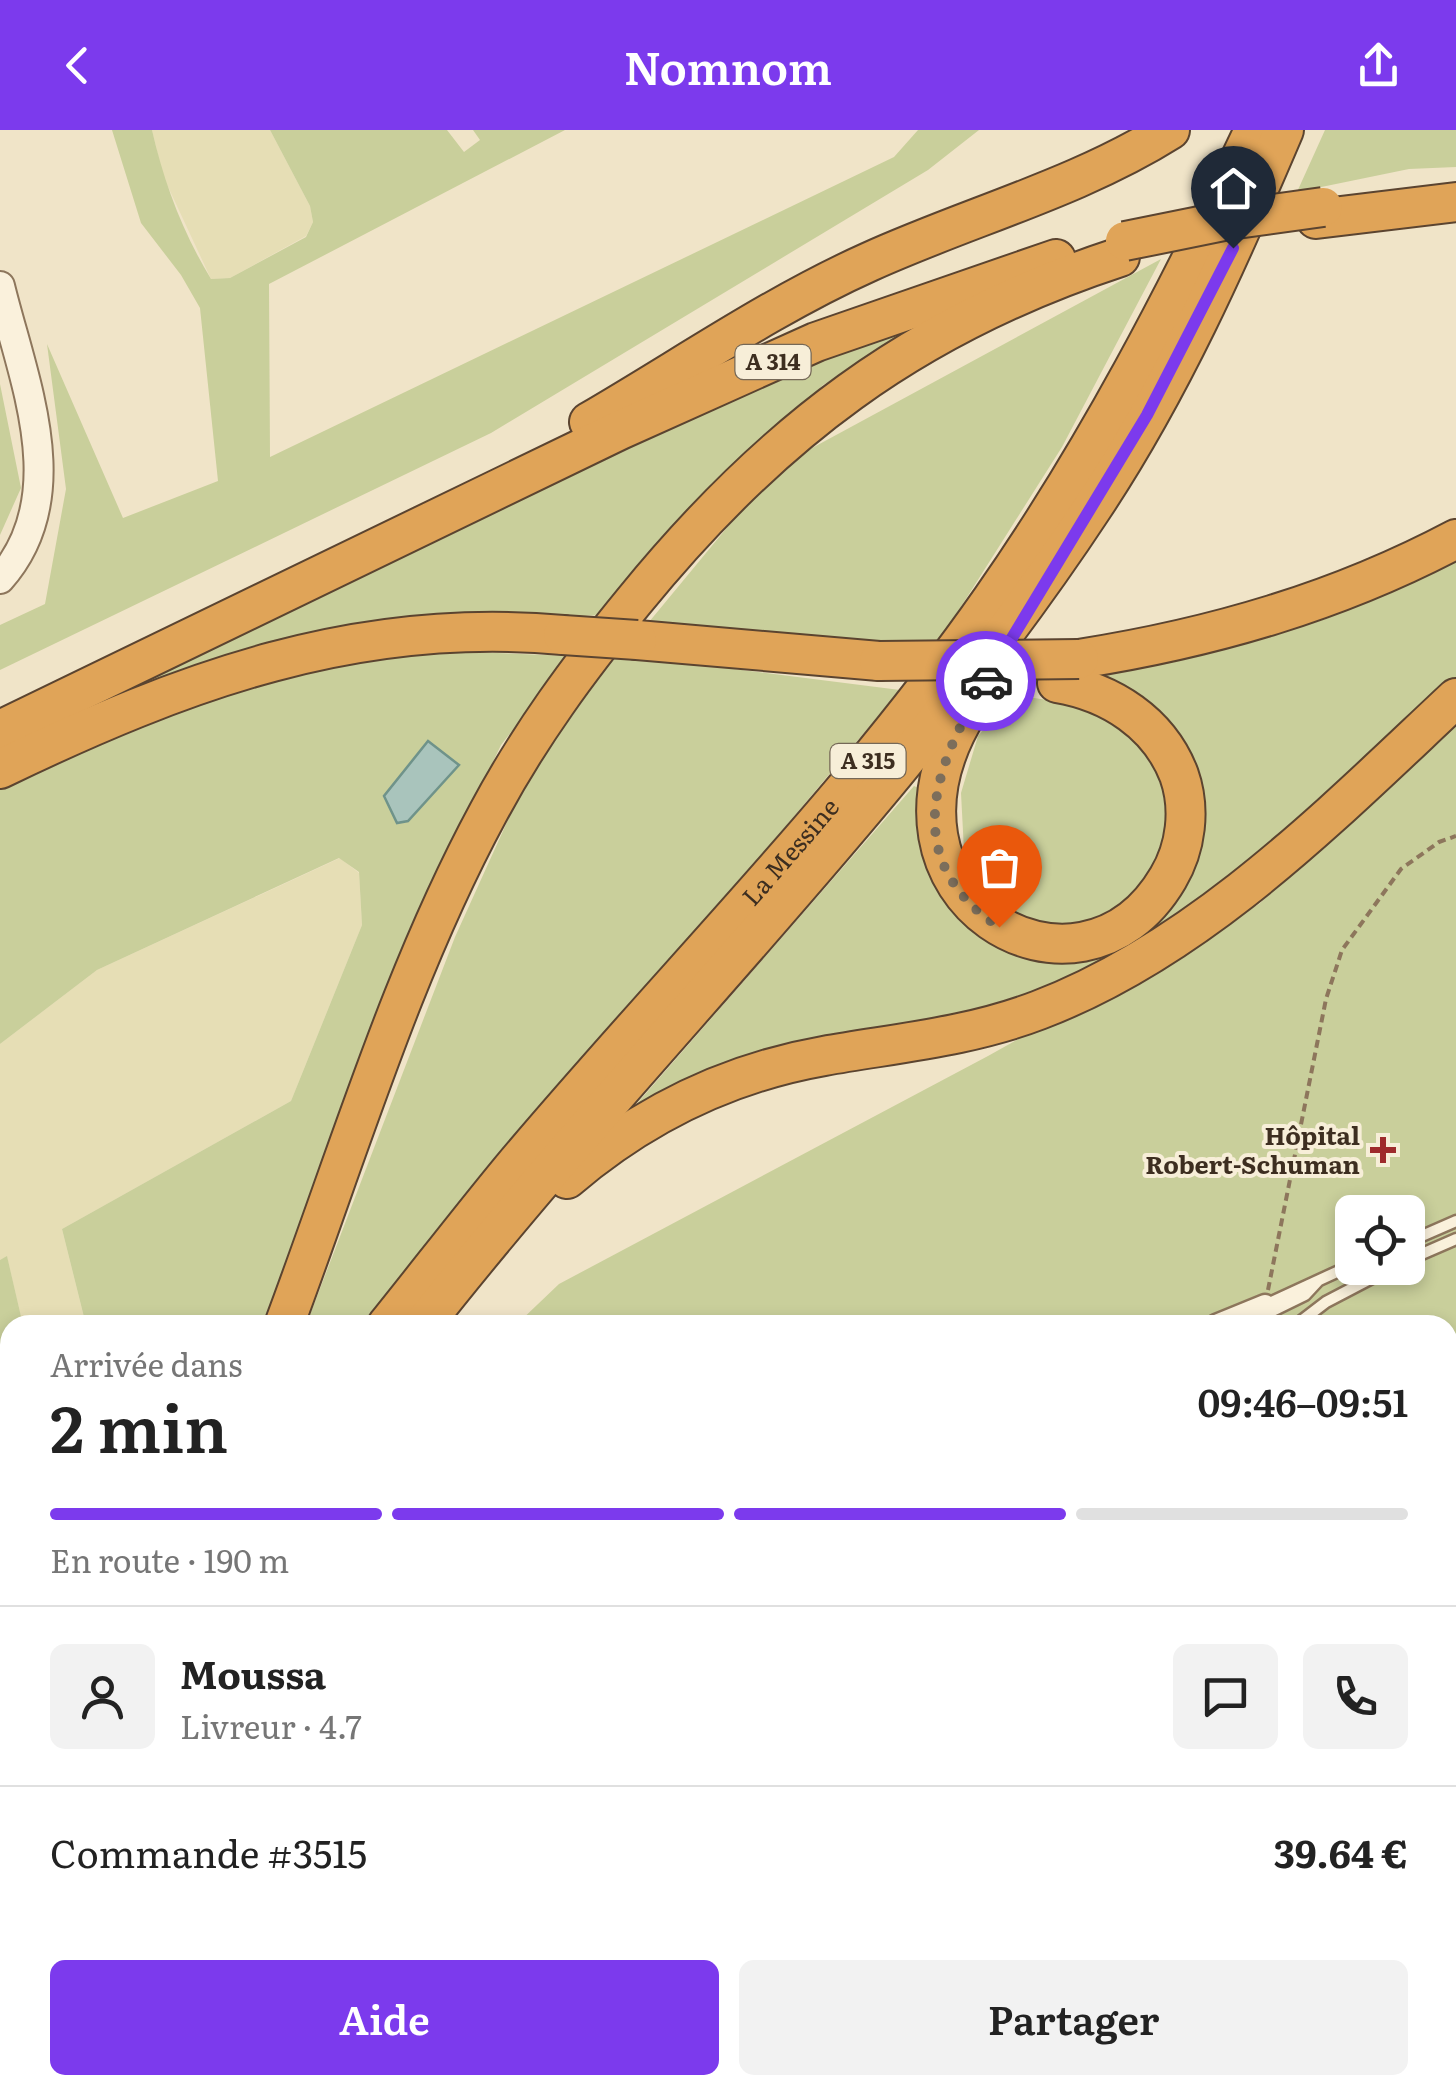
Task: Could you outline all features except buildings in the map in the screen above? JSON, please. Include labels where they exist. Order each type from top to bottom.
[{"type":"highway","points":[[436,519],[481,481],[822,284],[1121,158],[1170,130]]},
{"type":"highway","name":"La Messine","points":[[395,1315],[511,1170],[808,834],[981,614],[1061,497],[1117,399],[1200,246],[1254,130]]},
{"type":"highway","name":"La Messine","points":[[431,1315],[503,1223],[846,834],[940,719],[1094,506],[1192,330],[1284,130]]},
{"type":"highway","name":"A 314","points":[[0,730],[436,519],[816,342],[966,286],[1229,220],[1456,201]]},
{"type":"highway","points":[[288,1315],[380,1064],[460,869],[539,726],[598,646],[736,485],[841,396],[977,316],[1122,249]]},
{"type":"highway","points":[[1068,671],[1147,726],[1175,764],[1186,802],[1180,854],[1152,902],[1102,936],[1058,943],[999,927],[967,900],[946,870],[935,805],[943,761],[963,719],[1094,506]]},
{"type":"highway","points":[[0,769],[136,707],[284,656],[422,634],[563,634],[874,666],[1068,671],[1254,623],[1386,574],[1456,539]]},
{"type":"highway","points":[[503,1223],[656,1114],[731,1080],[821,1057],[987,1028],[1090,988],[1162,945],[1235,893],[1316,826],[1456,698]]},
{"type":"street","points":[[0,286],[35,429],[40,477],[30,531],[0,580]]},
{"type":"street","points":[[1240,1315],[1265,1304]]},
{"type":"lane","points":[[1425,1235],[1456,1221]]},
{"type":"lane","points":[[1425,1253],[1456,1239]]},
{"type":"lane","points":[[1265,1304],[1335,1273]]},
{"type":"lane","points":[[1266,1315],[1305,1295],[1318,1280]]},
{"type":"lane","points":[[1309,1315],[1358,1285]]},
{"type":"path","points":[[1265,1304],[1326,999],[1342,950],[1401,869],[1439,842],[1456,836]]},
{"type":"shaded area","points":[[152,130],[270,130],[310,206],[313,222],[306,236],[230,278],[211,279],[163,176]]},
{"type":"shaded area","points":[[340,858],[359,873],[362,925],[291,1101],[62,1229],[84,1315],[21,1315],[7,1257],[0,1260],[0,1044],[97,970]]},
{"type":"green space","points":[[112,130],[152,130],[176,207],[211,279],[230,278],[306,237],[313,222],[310,206],[270,130],[447,130],[464,152],[480,140],[473,130],[565,130],[269,284],[270,457],[894,157],[918,130],[979,130],[928,170],[491,433],[0,670],[0,625],[45,604],[66,489],[47,344],[123,518],[218,481],[200,308],[181,275],[141,223]]},
{"type":"green space","points":[[1325,130],[1456,130],[1456,167],[1409,169],[1297,192]]},
{"type":"green space","points":[[1161,259],[1062,447],[933,651],[649,622],[777,467]]},
{"type":"green space","points":[[969,304],[823,385],[602,615],[403,625],[98,705],[768,380]]},
{"type":"green space","points":[[0,384],[21,488],[0,535]]},
{"type":"green space","points":[[1456,556],[1456,681],[1227,885],[1071,984],[620,1123],[914,786],[929,793],[949,893],[1095,950],[1199,810],[1079,675],[1205,654],[1326,619]]},
{"type":"green space","points":[[443,651],[571,656],[501,745],[449,854],[271,1315],[84,1315],[62,1229],[291,1101],[362,925],[359,872],[339,858],[97,970],[0,1044],[0,784],[125,722],[358,658]]},
{"type":"green space","points":[[616,654],[900,690],[375,1315],[310,1315],[455,937],[526,780]]},
{"type":"green space","points":[[1014,695],[1087,706],[1134,731],[1161,762],[1172,837],[1133,904],[1069,930],[1003,914],[965,870],[961,793],[978,736]]},
{"type":"green space","points":[[1456,721],[1456,1315],[526,1315],[559,1284],[988,1056],[1259,904]]},
{"type":"green space","points":[[7,1256],[21,1315],[0,1315],[0,1260]]},
{"type":"water","points":[[428,741],[459,765],[408,821],[397,823],[384,796]]},
{"type":"way so far","points":[[986,681],[943,761],[935,805],[936,829],[946,870],[956,886],[982,916],[999,927]]},
{"type":"place","name":"Hôpital Robert-Schuman","points":[[1383,1150]]},
{"type":"route","points":[[986,681],[1147,415],[1233,248]]}]
